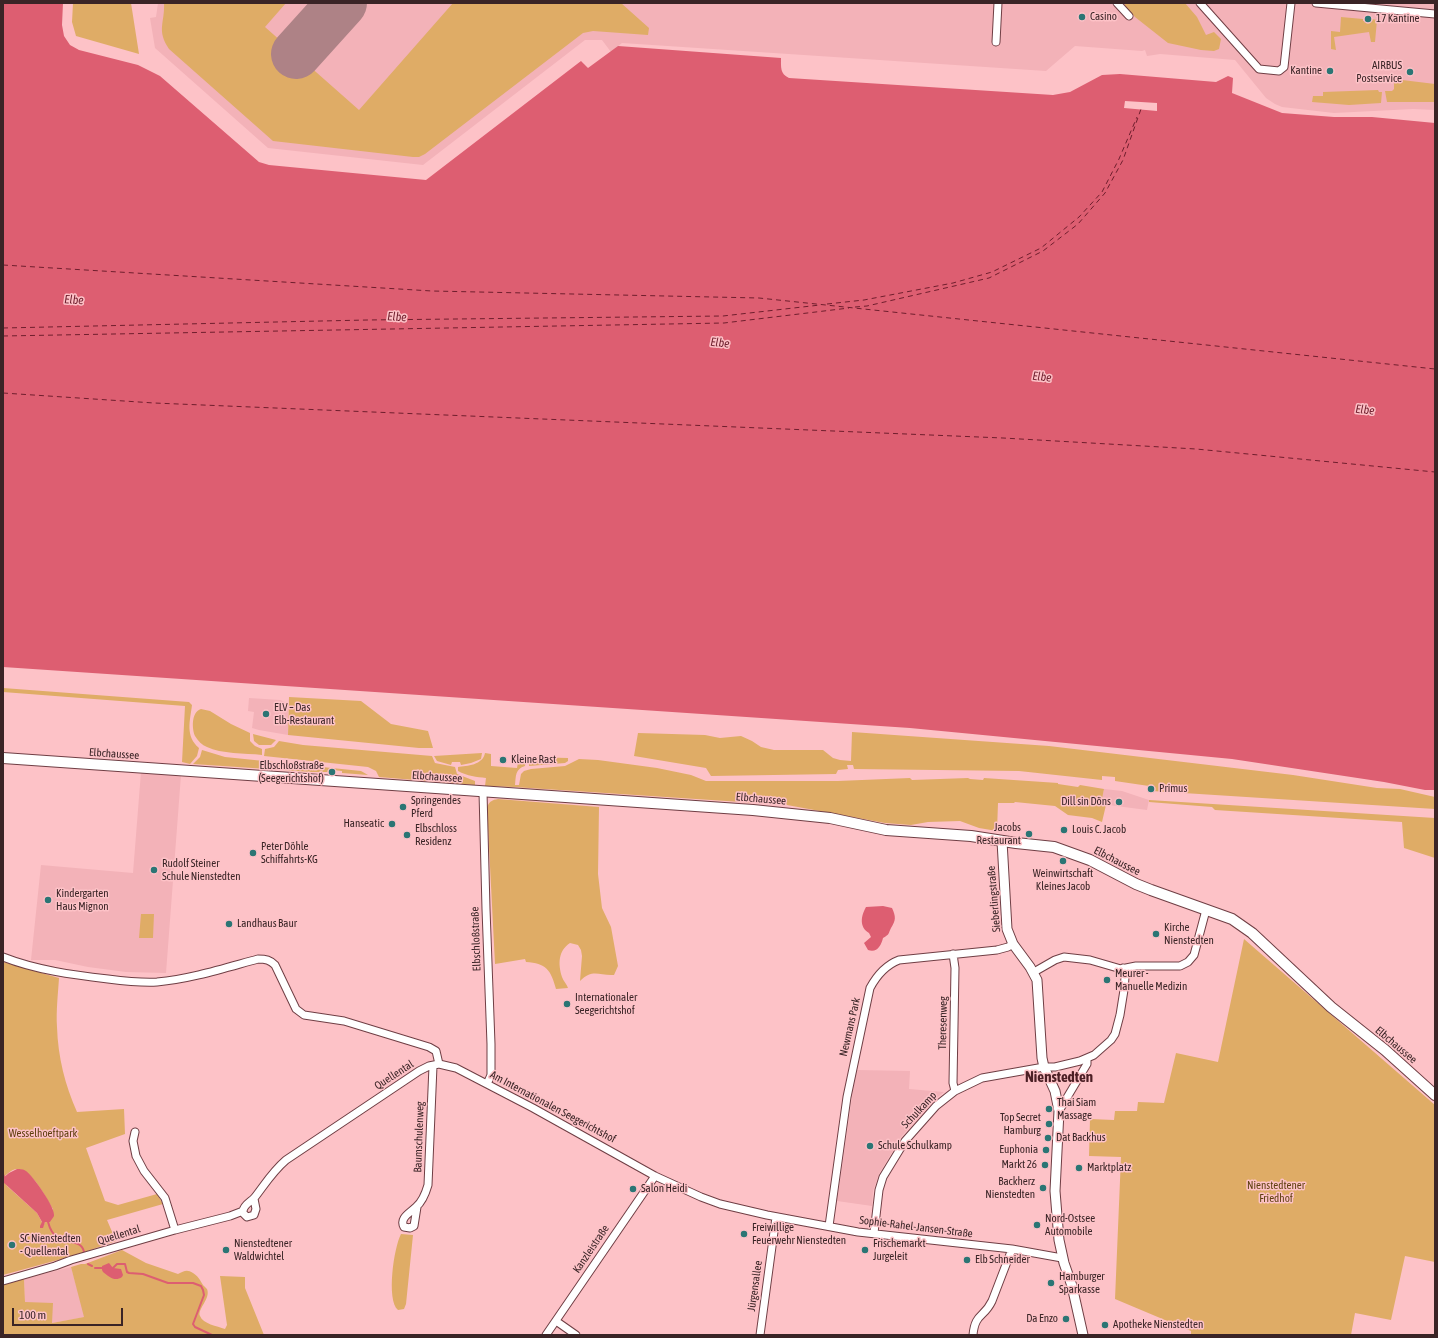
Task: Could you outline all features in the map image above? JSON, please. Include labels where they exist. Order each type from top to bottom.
[{"type":"main road","name":"Elbchaussee","points":[[3,758],[788,813],[830,818],[886,830],[971,836],[1061,848],[1096,863],[1136,884],[1232,919],[1246,929],[1331,1007],[1385,1050],[1435,1095]]},
{"type":"street","points":[[996,42],[998,3]]},
{"type":"street","points":[[1117,3],[1128,16]]},
{"type":"street","points":[[1200,3],[1259,69],[1279,71],[1284,67],[1291,3]]},
{"type":"street","points":[[1318,3],[1435,14]]},
{"type":"street","name":"Elbschloßstraße","points":[[483,792],[491,1044],[491,1075],[487,1084]]},
{"type":"street","name":"Sieberlingstraße","points":[[1002,841],[1006,922],[1009,937],[1034,972],[1038,988],[1041,1047],[1044,1067],[1055,1091],[1060,1111],[1055,1191],[1058,1230],[1062,1258],[1072,1286],[1083,1335]]},
{"type":"street","points":[[1034,972],[1055,960],[1064,958],[1090,960],[1114,968],[1136,966],[1177,967],[1186,964],[1193,958],[1196,951],[1206,910]]},
{"type":"street","name":"Newmans Park","points":[[829,1226],[846,1096],[870,988],[876,977],[883,969],[893,963],[907,958],[998,950],[1013,944]]},
{"type":"street","name":"Theresenweg","points":[[953,954],[955,968],[955,1091]]},
{"type":"street","points":[[3,957],[13,961],[88,977],[152,982],[190,976],[267,959],[275,965],[296,1009],[300,1014],[344,1021],[429,1047],[436,1051],[436,1065]]},
{"type":"street","points":[[1060,1111],[1087,1064],[1086,1059],[1108,1043],[1115,1034],[1120,1016],[1124,990],[1125,977],[1123,968]]},
{"type":"street","name":"Schulkamp","points":[[874,1233],[879,1190],[886,1172],[911,1133],[936,1106],[955,1091],[982,1078],[1044,1067],[1055,1067],[1086,1059]]},
{"type":"street","name":"Am Internationalen Seegerichtshof","points":[[436,1065],[456,1068],[655,1176]]},
{"type":"street","name":"Quellental","points":[[3,1281],[243,1211],[244,1207],[254,1198],[272,1174],[290,1157],[419,1071],[436,1065]]},
{"type":"street","name":"Baumschulenweg","points":[[416,1207],[424,1196],[428,1185],[436,1065]]},
{"type":"street","points":[[135,1132],[133,1141],[136,1156],[144,1171],[165,1198],[175,1230]]},
{"type":"street","name":"Sophie-Rahel-Jansen-Straße","points":[[655,1176],[710,1200],[739,1209],[776,1217],[858,1232],[1012,1249],[1062,1258]]},
{"type":"street","name":"Kanzleistraße","points":[[546,1335],[655,1176]]},
{"type":"street","name":"Quellental","points":[[243,1211],[247,1217],[254,1215],[256,1208],[254,1198]]},
{"type":"street","name":"Jürgensallee","points":[[760,1335],[776,1217]]},
{"type":"street","points":[[973,1335],[975,1322],[990,1306],[1012,1249]]},
{"type":"street","points":[[556,1321],[576,1335]]},
{"type":"shaded area","points":[[158,3],[1435,3],[1435,110],[1413,109],[1334,113],[1282,107],[1266,98],[1235,60],[1160,54],[1147,56],[1145,50],[1075,46],[1046,71],[622,43],[611,52],[602,40],[585,40],[423,165],[268,148],[155,48],[150,18],[156,17]]},
{"type":"shaded area","points":[[249,698],[280,700],[285,702],[288,711],[288,735],[252,728],[254,712],[248,711]]},
{"type":"shaded area","name":"Rudolf Steiner Schule Nienstedten","points":[[141,772],[181,775],[166,973],[126,972],[88,967],[55,960],[31,960],[41,865],[133,873]]},
{"type":"shaded area","points":[[1104,789],[1122,791],[1149,800],[1147,810],[1101,804]]},
{"type":"shaded area","name":"Schule Schulkamp","points":[[857,1070],[910,1071],[909,1089],[944,1092],[934,1100],[901,1137],[879,1174],[873,1191],[872,1206],[837,1201]]},
{"type":"shaded area","points":[[71,1267],[85,1317],[52,1323],[25,1302],[24,1279]]},
{"type":"green space","points":[[73,3],[131,3],[139,54],[76,36],[72,22]]},
{"type":"green space","points":[[164,3],[286,3],[265,27],[359,110],[453,3],[621,3],[649,28],[648,35],[593,31],[583,33],[425,154],[419,157],[413,157],[273,141],[169,49],[163,37],[162,31]]},
{"type":"green space","points":[[1125,3],[1185,3],[1197,17],[1206,35],[1214,32],[1221,39],[1219,49],[1214,51],[1201,50],[1168,43],[1135,17],[1125,6]]},
{"type":"green space","points":[[1341,17],[1363,19],[1363,21],[1372,21],[1372,19],[1377,20],[1375,42],[1371,42],[1369,32],[1334,37],[1336,50],[1331,49],[1331,31],[1340,32]]},
{"type":"green space","points":[[1394,79],[1435,84],[1435,102],[1387,102],[1385,91],[1392,91],[1394,89]]},
{"type":"green space","points":[[1378,90],[1379,92],[1382,92],[1381,103],[1349,105],[1312,102],[1313,96],[1323,96],[1323,92]]},
{"type":"green space","points":[[3,688],[189,702],[192,705],[190,733],[199,748],[197,756],[190,764],[182,762],[185,706],[3,692]]},
{"type":"green space","points":[[289,697],[361,701],[391,724],[428,731],[433,748],[419,748],[288,735]]},
{"type":"green space","points":[[201,709],[210,711],[231,724],[250,733],[250,741],[255,746],[262,749],[262,755],[219,751],[202,744],[195,736],[193,729],[195,714]]},
{"type":"green space","points":[[852,732],[1049,746],[1293,775],[1377,788],[1400,789],[1435,797],[1435,809],[1152,791],[1152,788],[1149,786],[1115,781],[1115,777],[1102,776],[1102,780],[1019,771],[854,769],[853,765],[847,765],[848,769],[838,770],[836,774],[711,776],[706,768],[634,756],[638,733],[705,735],[720,738],[741,736],[761,747],[774,750],[823,750],[833,758],[851,761]]},
{"type":"green space","points":[[253,734],[276,740],[271,745],[259,745],[254,741]]},
{"type":"green space","points":[[279,741],[303,745],[432,756],[435,763],[455,767],[457,774],[475,781],[475,785],[379,777],[376,771],[368,767],[264,756],[265,749],[274,747]]},
{"type":"green space","points":[[202,750],[225,757],[361,771],[368,775],[342,773],[342,771],[332,770],[332,772],[312,772],[193,764],[200,757]]},
{"type":"green space","points":[[482,753],[481,759],[461,765],[460,762],[452,762],[451,765],[437,761],[434,756]]},
{"type":"green space","points":[[485,753],[491,754],[491,766],[517,768],[519,757],[526,757],[525,766],[519,769],[517,773],[515,785],[519,785],[521,774],[524,771],[565,766],[579,759],[657,768],[691,775],[706,781],[838,781],[910,778],[912,780],[968,778],[983,780],[984,778],[1058,783],[1078,787],[1080,785],[1104,789],[1101,804],[1106,805],[1102,822],[1092,818],[1068,815],[1055,806],[1015,802],[998,803],[997,831],[979,828],[960,821],[928,822],[911,825],[885,823],[787,805],[485,786],[486,778],[461,773],[458,771],[458,767],[478,762],[484,757]]},
{"type":"green space","points":[[529,757],[568,758],[568,761],[565,763],[529,766]]},
{"type":"green space","points":[[498,799],[599,807],[598,874],[602,908],[611,927],[618,966],[614,975],[593,974],[580,981],[581,950],[578,945],[570,943],[563,950],[560,958],[562,977],[568,988],[556,989],[550,972],[547,969],[538,964],[526,962],[525,959],[495,964],[487,807],[491,801]]},
{"type":"green space","points":[[1149,800],[1435,818],[1435,858],[1404,848],[1402,822],[1215,810],[1212,807],[1149,802]]},
{"type":"green space","points":[[141,914],[154,914],[153,938],[139,938]]},
{"type":"green space","name":"Nienstedtener Friedhof","points":[[1244,939],[1435,1105],[1435,1262],[1405,1256],[1391,1320],[1355,1313],[1351,1335],[1191,1335],[1191,1331],[1115,1299],[1121,1157],[1089,1156],[1090,1119],[1114,1120],[1115,1111],[1137,1111],[1138,1102],[1164,1103],[1176,1053],[1218,1062]]},
{"type":"green space","name":"Wesselhoeftpark","points":[[3,962],[59,978],[57,1015],[59,1049],[69,1092],[77,1112],[124,1109],[125,1134],[86,1148],[105,1201],[118,1205],[157,1194],[163,1204],[107,1220],[116,1241],[76,1255],[3,1275],[3,1180],[7,1186],[37,1213],[44,1226],[53,1209],[38,1184],[27,1173],[16,1169],[11,1171],[3,1178]]},
{"type":"green space","points":[[401,1234],[413,1235],[406,1304],[404,1309],[398,1310],[394,1304],[392,1296],[392,1273],[398,1241]]},
{"type":"green space","points":[[122,1250],[146,1263],[178,1274],[187,1271],[195,1274],[207,1289],[208,1293],[200,1310],[200,1316],[207,1323],[225,1329],[227,1325],[220,1276],[245,1277],[245,1288],[264,1335],[3,1335],[3,1285],[24,1279],[25,1302],[53,1303],[52,1323],[84,1317],[71,1267],[85,1264]]},
{"type":"water","name":"Elbe","points":[[3,3],[63,3],[62,25],[64,36],[70,45],[79,50],[138,65],[160,76],[259,162],[269,165],[426,180],[581,61],[588,68],[618,46],[781,58],[781,67],[783,72],[789,78],[1053,95],[1070,92],[1102,75],[1120,74],[1216,82],[1228,76],[1233,78],[1232,93],[1282,113],[1334,117],[1372,117],[1435,123],[1435,790],[1425,790],[1384,782],[1232,759],[910,728],[3,667]]},
{"type":"water","points":[[883,906],[892,908],[895,916],[894,923],[878,948],[871,951],[868,950],[864,943],[871,937],[862,925],[863,914],[866,907]]},
{"type":"water","points":[[17,1169],[24,1170],[29,1174],[43,1192],[54,1212],[54,1216],[50,1222],[45,1222],[43,1228],[40,1228],[42,1222],[37,1213],[3,1182],[3,1178]]},
{"type":"water","points":[[109,1263],[113,1268],[121,1269],[123,1275],[122,1277],[114,1279],[103,1272],[102,1266]]},
{"type":"pier","points":[[1125,101],[1157,103],[1157,111],[1124,108]]},
{"type":"waterway","points":[[48,1222],[56,1237],[78,1244],[82,1247],[84,1252]]},
{"type":"waterway","points":[[88,1264],[92,1266]]},
{"type":"waterway","points":[[113,1268],[117,1264],[125,1264],[127,1272],[129,1273],[143,1274],[168,1283],[193,1283],[201,1286],[204,1295],[193,1324],[195,1327],[212,1335]]},
{"type":"waterway","points":[[95,1268],[102,1268]]},
{"type":"ferry route","points":[[855,307],[867,306],[989,278],[1043,251],[1078,224],[1105,193],[1123,160],[1141,109]]},
{"type":"ferry route","points":[[827,304],[864,300],[953,283],[992,272],[1041,248],[1079,217],[1102,192],[1119,159],[1137,117]]},
{"type":"ferry route","points":[[3,265],[432,291],[759,298],[1435,369]]},
{"type":"ferry route","points":[[3,328],[367,320],[723,316],[820,305]]},
{"type":"ferry route","points":[[3,336],[724,323],[849,308]]},
{"type":"ferry route","points":[[3,393],[154,403],[1003,438],[1196,449],[1435,472]]},
{"type":"runway","points":[[296,54],[342,3]]},
{"type":"place","name":"Casino","points":[[1082,17]]},
{"type":"place","name":"17 Kantine","points":[[1368,19]]},
{"type":"place","name":"Kantine","points":[[1330,71]]},
{"type":"place","name":"AIRBUS Postservice","points":[[1410,72]]},
{"type":"place","name":"ELV – Das Elb-Restaurant","points":[[266,714]]},
{"type":"place","name":"Kleine Rast","points":[[503,760]]},
{"type":"place","name":"Elbschloßstraße (Seegerichtshof)","points":[[332,772]]},
{"type":"place","name":"Primus","points":[[1151,789]]},
{"type":"place","name":"Dill sin Döns","points":[[1119,802]]},
{"type":"place","name":"Springendes Pferd","points":[[403,807]]},
{"type":"place","name":"Hanseatic","points":[[392,824]]},
{"type":"place","name":"Louis C. Jacob","points":[[1064,830]]},
{"type":"place","name":"Jacobs Restaurant","points":[[1029,834]]},
{"type":"place","name":"Elbschloss Residenz","points":[[407,835]]},
{"type":"place","name":"Peter Döhle Schiffahrts-KG","points":[[253,853]]},
{"type":"place","name":"Weinwirtschaft Kleines Jacob","points":[[1063,861]]},
{"type":"place","name":"Rudolf Steiner Schule Nienstedten","points":[[154,870]]},
{"type":"place","name":"Kindergarten Haus Mignon","points":[[48,900]]},
{"type":"place","name":"Landhaus Baur","points":[[229,924]]},
{"type":"place","name":"Kirche Nienstedten","points":[[1156,934]]},
{"type":"place","name":"Meurer - Manuelle Medizin","points":[[1107,980]]},
{"type":"place","name":"Internationaler Seegerichtshof","points":[[567,1004]]},
{"type":"place","name":"Thai Siam Massage","points":[[1049,1109]]},
{"type":"place","name":"Top Secret Hamburg","points":[[1049,1124]]},
{"type":"place","name":"Dat Backhus","points":[[1048,1138]]},
{"type":"place","name":"Schule Schulkamp","points":[[870,1146]]},
{"type":"place","name":"Euphonia","points":[[1046,1150]]},
{"type":"place","name":"Markt 26","points":[[1045,1165]]},
{"type":"place","name":"Marktplatz","points":[[1079,1168]]},
{"type":"place","name":"Backherz Nienstedten","points":[[1043,1188]]},
{"type":"place","name":"Salon Heidi","points":[[633,1189]]},
{"type":"place","name":"Nord-Ostsee Automobile","points":[[1037,1225]]},
{"type":"place","name":"Freiwillige Feuerwehr Nienstedten","points":[[744,1234]]},
{"type":"place","name":"SC Nienstedten - Quellental","points":[[12,1245]]},
{"type":"place","name":"Nienstedtener Waldwichtel","points":[[226,1250]]},
{"type":"place","name":"Frischemarkt Jurgeleit","points":[[865,1250]]},
{"type":"place","name":"Elb Schneider","points":[[967,1260]]},
{"type":"place","name":"Hamburger Sparkasse","points":[[1051,1283]]},
{"type":"place","name":"Da Enzo","points":[[1066,1319]]},
{"type":"place","name":"Apotheke Nienstedten","points":[[1105,1325]]},
{"type":"district","name":"Nienstedten","points":[[1059,1077]]}]
